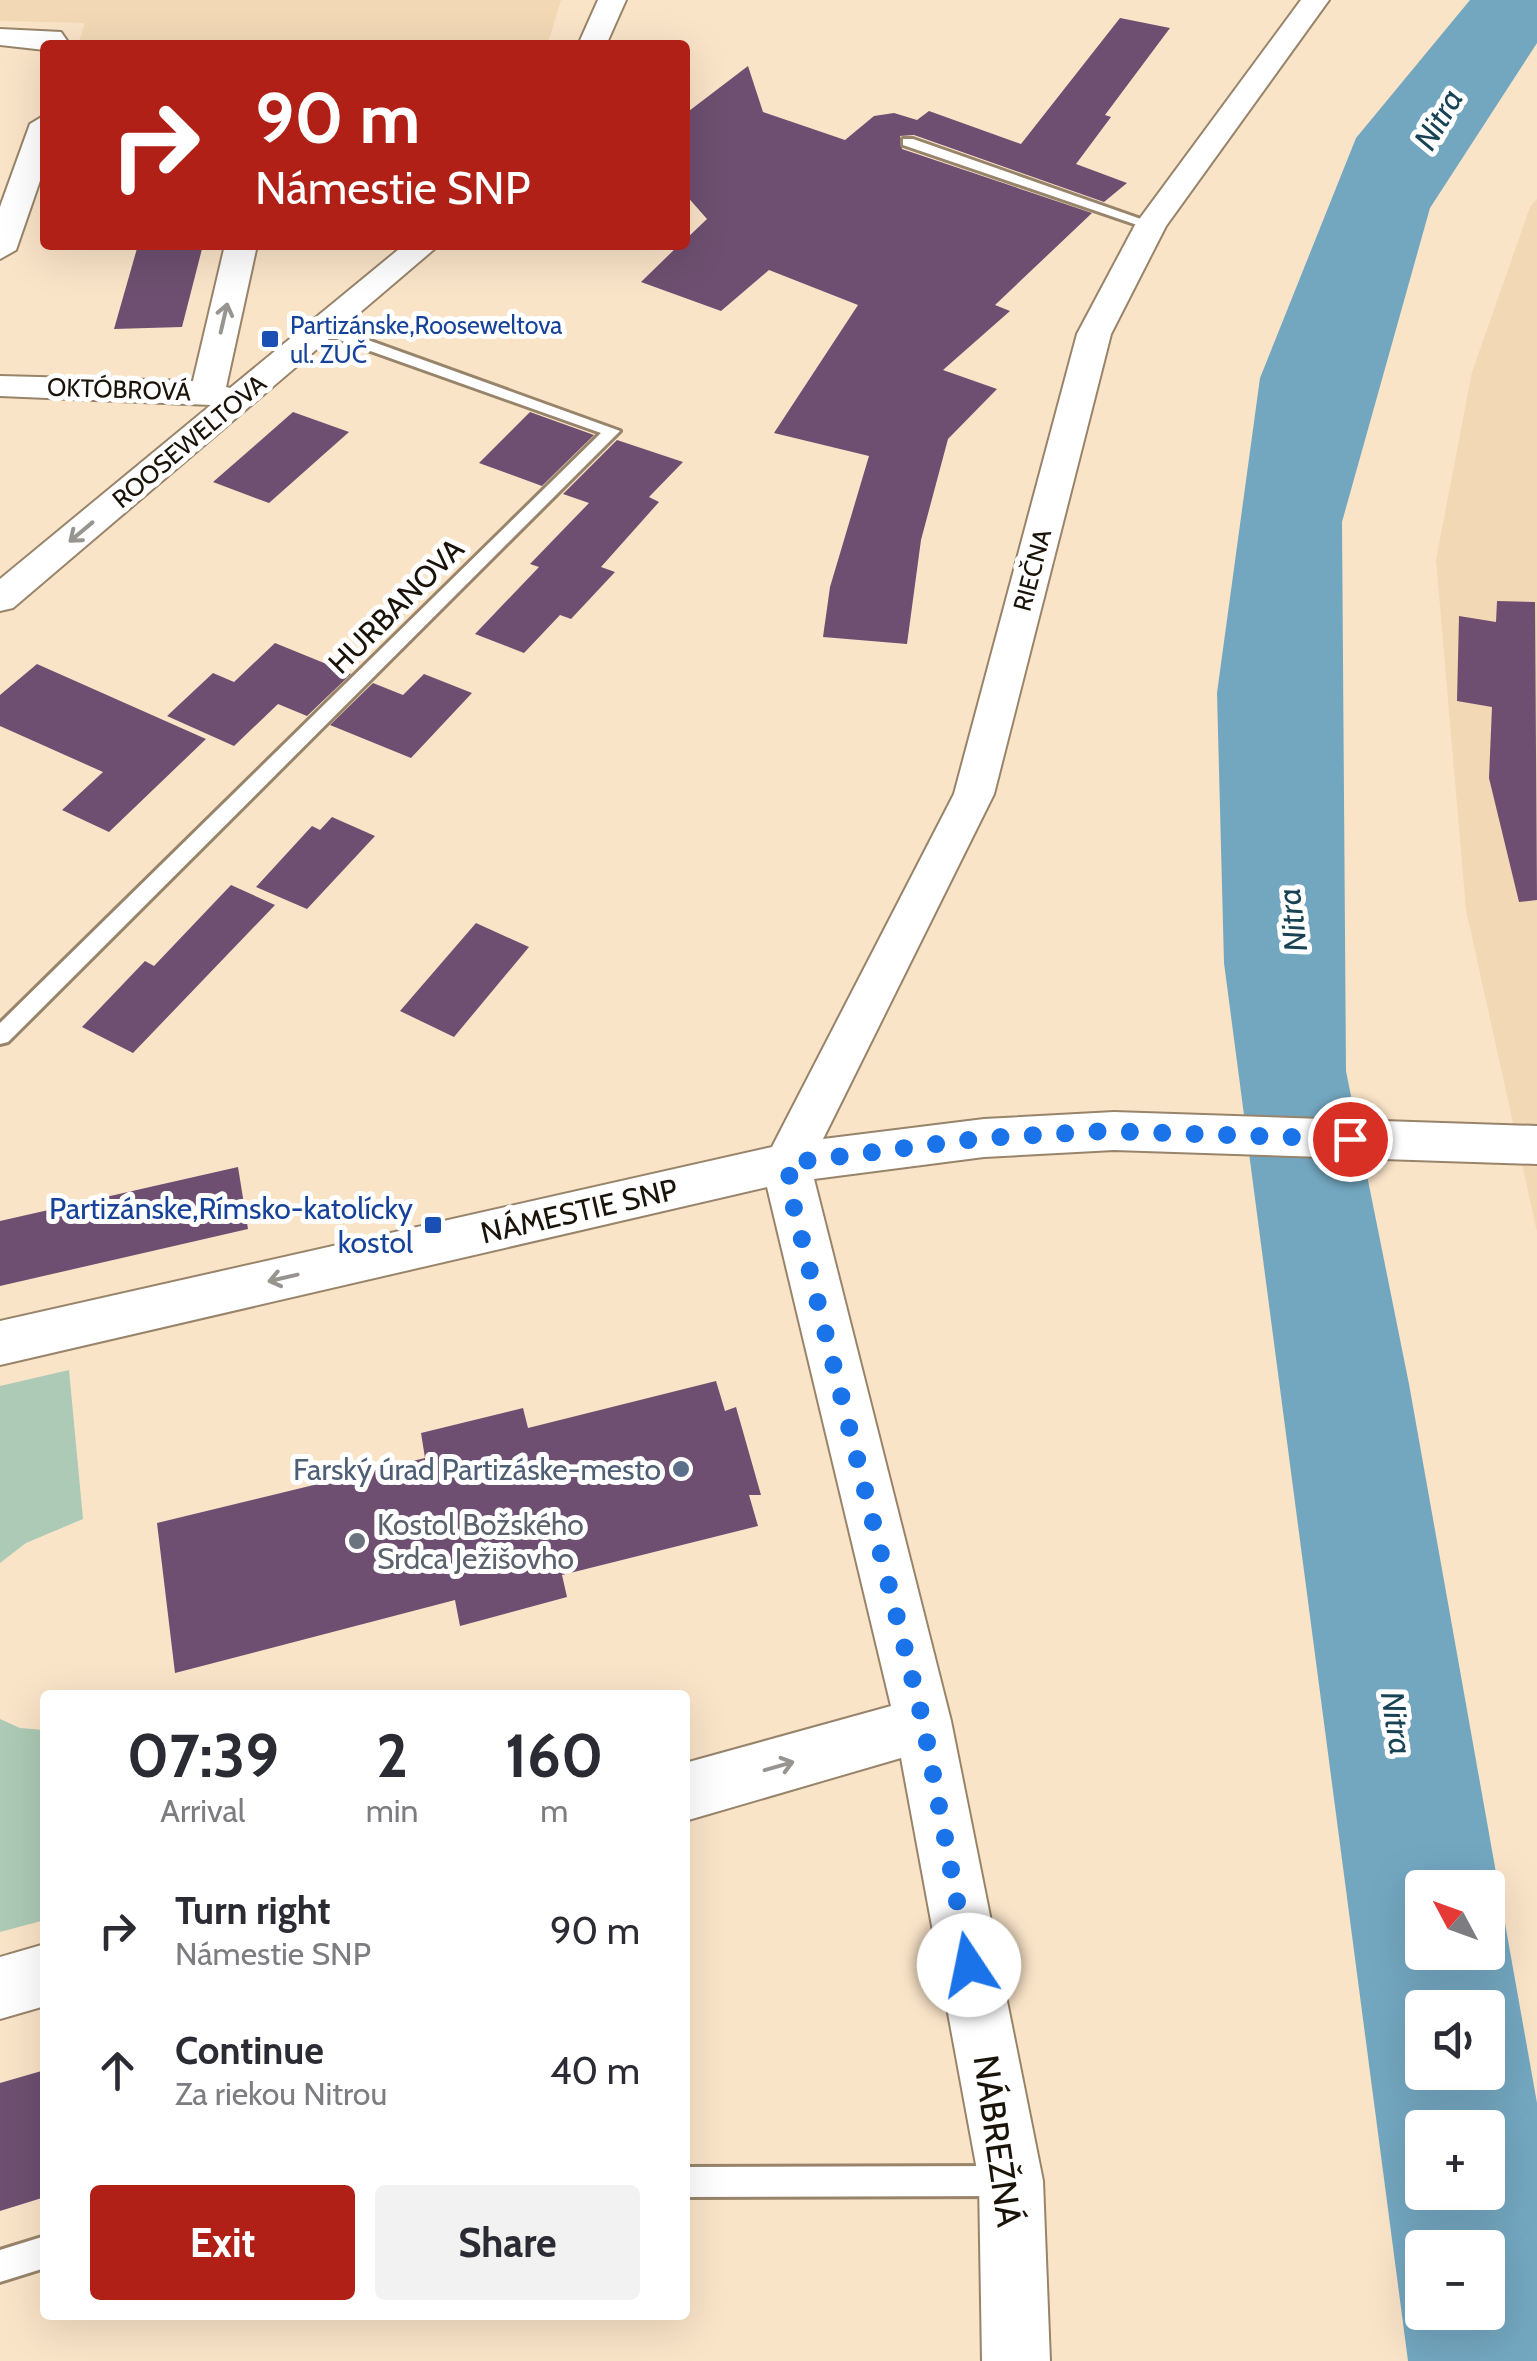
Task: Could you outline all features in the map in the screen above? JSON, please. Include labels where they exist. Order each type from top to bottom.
[{"type":"street","points":[[594,40],[612,0]]},
{"type":"street","name":"RIEČNA","points":[[788,1163],[974,794],[1094,334],[1152,225],[1315,0]]},
{"type":"street","points":[[0,37],[52,40]]},
{"type":"street","points":[[0,250],[40,138]]},
{"type":"street","points":[[222,397],[240,250]]},
{"type":"street","name":"ROOSEWELTOVA","points":[[0,600],[222,397],[323,329],[418,250]]},
{"type":"street","name":"OKTÓBROVÁ","points":[[0,386],[222,397]]},
{"type":"street","name":"NÁMESTIE SNP","points":[[0,1343],[788,1163],[984,1138],[1110,1131],[1537,1145]]},
{"type":"street","name":"NÁBREŽNÁ","points":[[788,1163],[796,1214],[923,1721],[1011,2182],[1016,2361]]},
{"type":"street","points":[[690,1791],[884,1736],[923,1721]]},
{"type":"street","points":[[0,1988],[40,1976]]},
{"type":"lane","points":[[908,142],[1152,225]]},
{"type":"lane","name":"HURBANOVA","points":[[0,1036],[612,431],[323,329]]},
{"type":"lane","points":[[690,2182],[1011,2182]]},
{"type":"lane","points":[[0,2266],[40,2254]]},
{"type":"shaded area","points":[[0,0],[561,0],[549,40],[80,40],[85,23],[0,21]]},
{"type":"shaded area","points":[[1537,199],[1537,1232],[1466,910],[1436,560],[1472,372],[1530,207]]},
{"type":"green space","points":[[69,1370],[83,1519],[26,1543],[0,1563],[0,1386]]},
{"type":"green space","points":[[0,1719],[20,1728],[40,1730],[40,1921],[0,1932]]},
{"type":"water","name":"Nitra","points":[[1470,0],[1537,0],[1537,43],[1430,208],[1342,522],[1346,1071],[1409,1384],[1496,1870],[1405,1870],[1405,1970],[1505,1970],[1505,1923],[1537,2103],[1537,2361],[1408,2361],[1224,963],[1217,693],[1260,378],[1356,138]]},
{"type":"building","points":[[1120,18],[1170,28],[1105,115],[1111,117],[1076,164],[1127,183],[1104,202],[914,135],[900,136],[902,149],[1092,213],[995,305],[1010,311],[943,370],[997,389],[948,439],[921,540],[907,644],[823,637],[830,587],[869,456],[774,433],[858,305],[769,270],[721,311],[641,282],[674,250],[690,250],[690,235],[707,219],[690,200],[690,110],[748,66],[763,112],[845,140],[874,116],[894,113],[917,120],[929,111],[1021,144]]},
{"type":"building","points":[[137,250],[202,250],[182,327],[114,329]]},
{"type":"building","points":[[293,412],[349,432],[269,503],[213,482]]},
{"type":"building","points":[[530,412],[594,435],[542,486],[479,463]]},
{"type":"building","points":[[617,440],[683,462],[649,497],[659,502],[601,567],[615,572],[571,619],[560,615],[524,653],[475,634],[539,567],[530,564],[589,503],[563,494]]},
{"type":"building","points":[[1497,601],[1535,602],[1537,900],[1519,902],[1489,778],[1492,707],[1457,701],[1459,616],[1496,622]]},
{"type":"building","points":[[275,643],[351,674],[307,716],[278,704],[234,746],[167,716],[213,673],[234,682]]},
{"type":"building","points":[[37,664],[206,739],[109,832],[62,810],[103,772],[0,726],[0,695]]},
{"type":"building","points":[[424,674],[472,693],[411,758],[330,725],[373,683],[403,695]]},
{"type":"building","points":[[332,817],[375,836],[307,909],[256,887],[312,826],[320,830]]},
{"type":"building","points":[[231,885],[275,905],[133,1053],[82,1027],[145,961],[154,966]]},
{"type":"building","points":[[476,923],[529,947],[454,1037],[400,1011]]},
{"type":"building","points":[[238,1167],[248,1229],[0,1286],[0,1221]]},
{"type":"building","name":"Kostol Božského Srdca Ježišovho","points":[[716,1381],[725,1411],[736,1407],[761,1495],[749,1495],[758,1526],[562,1575],[567,1597],[460,1626],[455,1600],[175,1673],[157,1523],[425,1458],[421,1433],[523,1408],[528,1428]]},
{"type":"building","points":[[40,2071],[40,2199],[0,2211],[0,2083]]},
{"type":"place","name":"Partizánske,Rooseweltova ul. ZUČ","points":[[270,339]]},
{"type":"place","name":"Partizánske,Rímsko-katolícky kostol","points":[[433,1225]]},
{"type":"place","name":"Farský úrad Partizáske-mesto","points":[[681,1469]]},
{"type":"place","name":"Kostol Božského Srdca Ježišovho","points":[[357,1541]]},
{"type":"route","points":[[969,1965],[923,1721],[792,1200],[788,1163],[984,1138],[1105,1131],[1350,1139]]}]
